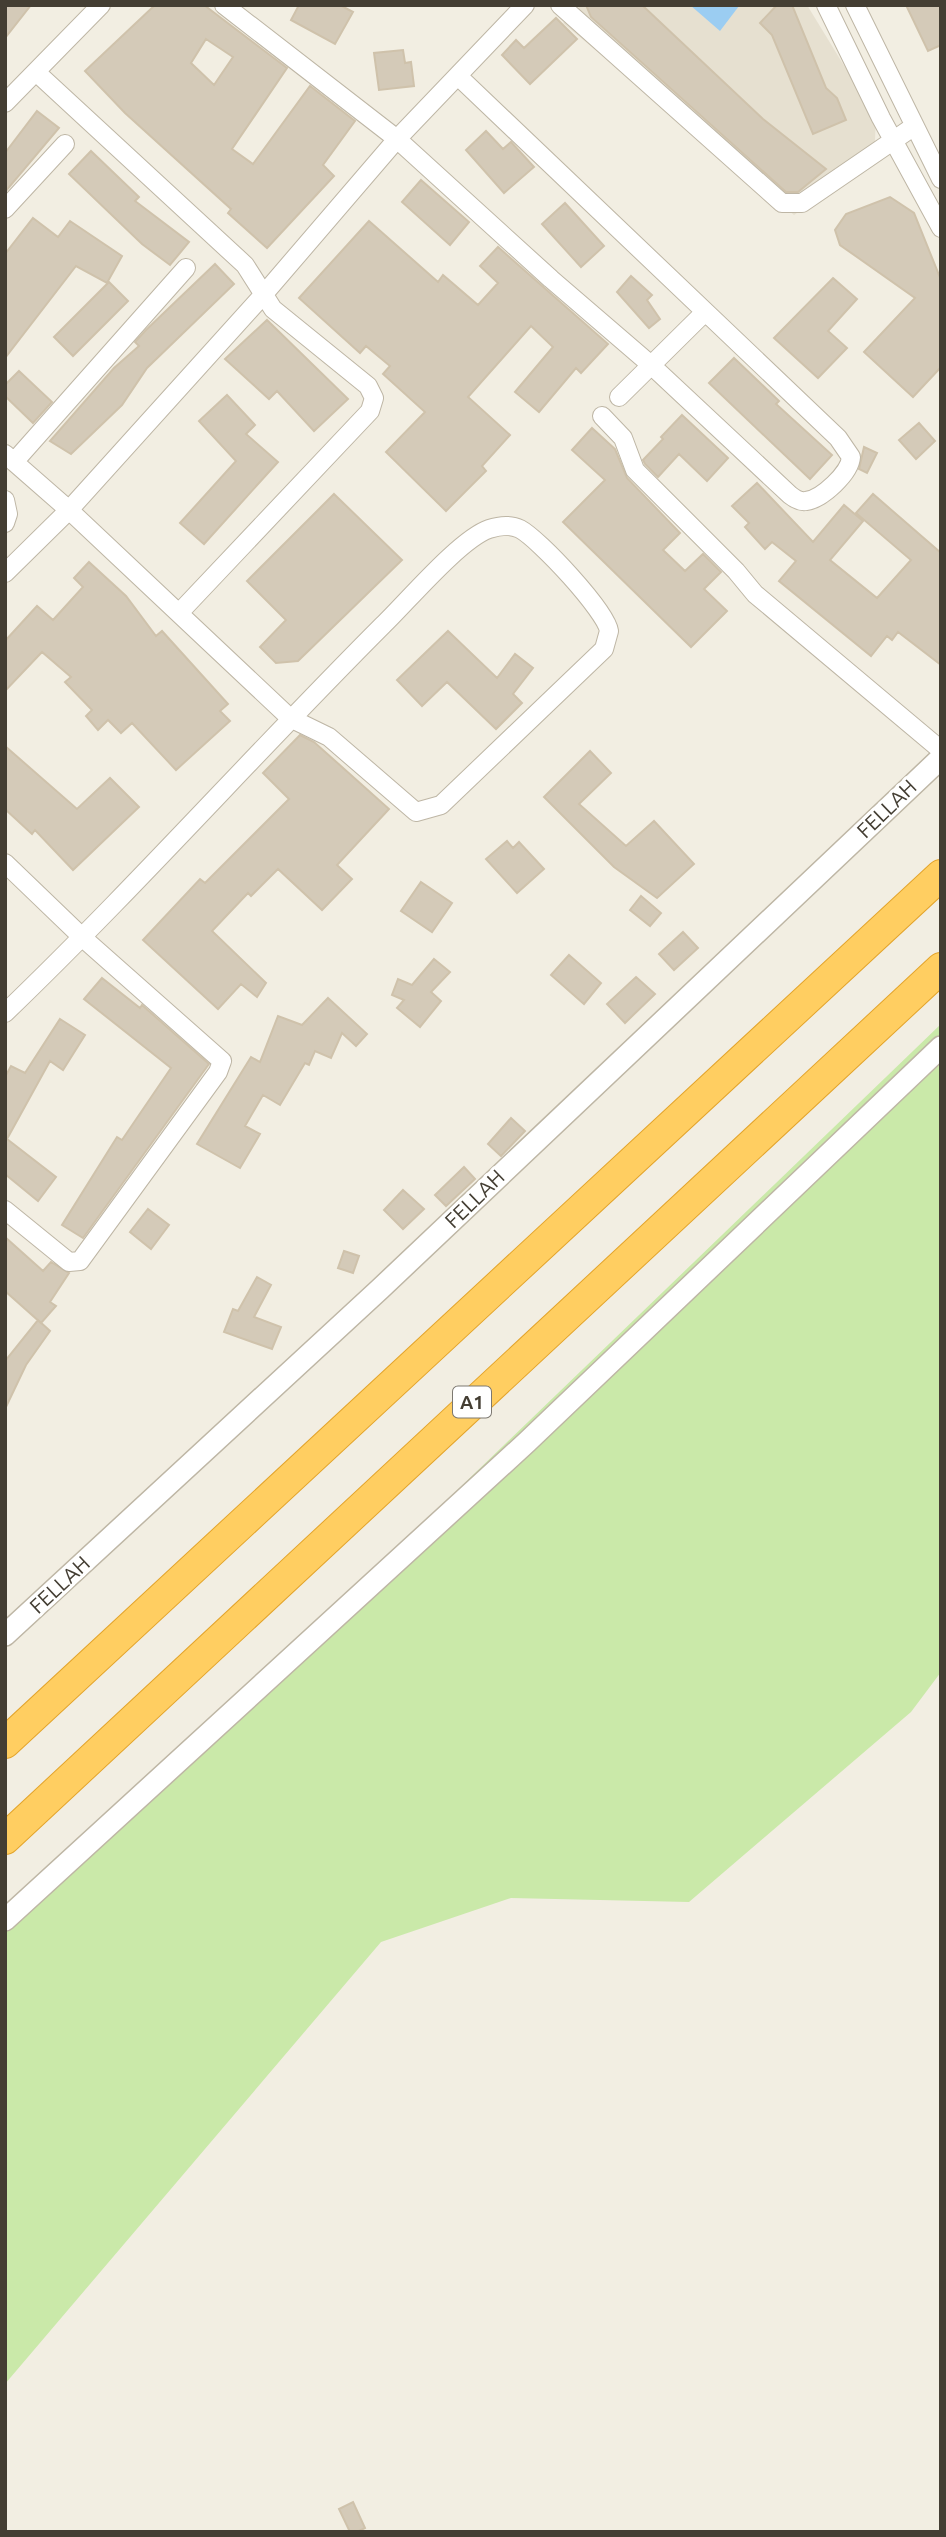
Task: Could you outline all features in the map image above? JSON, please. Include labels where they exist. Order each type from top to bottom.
[{"type":"highway","points":[[5,1743],[941,875]]},
{"type":"highway","name":"A1","points":[[5,1839],[941,968]]},
{"type":"street","points":[[5,103],[101,5]]},
{"type":"street","points":[[224,5],[397,139],[551,279],[651,365],[796,500],[811,500],[838,479],[851,462],[844,445],[459,77]]},
{"type":"street","points":[[5,573],[69,510],[264,294],[397,139],[525,5]]},
{"type":"street","points":[[560,5],[782,203],[802,203],[913,127]]},
{"type":"street","points":[[825,5],[893,141],[941,228]]},
{"type":"street","points":[[855,5],[941,179]]},
{"type":"street","points":[[36,72],[245,265],[274,309],[372,391],[373,404],[179,613]]},
{"type":"street","points":[[5,209],[65,144]]},
{"type":"street","points":[[5,1013],[83,938],[290,718],[454,555],[486,530],[504,526],[518,527],[533,538],[608,622],[609,640],[604,649],[480,770],[441,805],[426,811],[416,812],[329,737],[290,718],[10,458],[186,268]]},
{"type":"street","points":[[619,397],[705,312]]},
{"type":"street","points":[[602,416],[623,438],[635,470],[736,571],[755,594],[941,750]]},
{"type":"street","points":[[5,500],[8,514],[5,523]]},
{"type":"street","name":"FELLAH","points":[[5,1636],[380,1289],[941,758]]},
{"type":"street","points":[[5,863],[83,938],[181,1021],[221,1058],[222,1063],[80,1261],[69,1262],[5,1210]]},
{"type":"street","points":[[5,1920],[527,1442],[941,1047]]},
{"type":"shaded area","points":[[581,5],[807,5],[876,118],[874,160],[794,215],[563,23]]},
{"type":"green space","points":[[941,1024],[941,1672],[911,1712],[689,1902],[511,1898],[381,1942],[5,2384],[5,1926]]},
{"type":"water","points":[[690,5],[738,5],[739,6],[720,31]]},
{"type":"building","points":[[5,5],[31,5],[5,38]]},
{"type":"building","points":[[155,5],[204,5],[287,68],[232,149],[253,164],[310,86],[355,121],[323,165],[334,176],[267,248],[228,213],[231,209],[125,113],[85,71]],"holes":[[[206,39],[233,57],[214,85],[191,63]]]},
{"type":"building","points":[[299,5],[340,5],[353,12],[335,44],[291,20]]},
{"type":"building","points":[[586,5],[642,5],[763,119],[826,169],[798,192],[786,192],[591,17]]},
{"type":"building","points":[[777,5],[792,5],[826,88],[837,98],[846,120],[813,134],[772,35],[760,23]]},
{"type":"building","points":[[906,5],[941,5],[941,45],[928,51]]},
{"type":"building","points":[[556,18],[577,39],[530,84],[502,55],[516,40],[524,48]]},
{"type":"building","points":[[403,50],[405,63],[411,62],[414,86],[379,90],[374,53]]},
{"type":"building","points":[[37,111],[59,128],[5,192],[5,153]]},
{"type":"building","points":[[486,131],[503,149],[511,142],[534,167],[504,193],[466,150]]},
{"type":"building","points":[[91,151],[139,197],[135,201],[189,242],[170,265],[142,244],[69,174]]},
{"type":"building","points":[[421,180],[469,222],[450,245],[402,202]]},
{"type":"building","points":[[890,197],[914,213],[941,280],[941,367],[913,397],[864,352],[915,298],[840,245],[835,230],[846,214]]},
{"type":"building","points":[[565,203],[604,246],[581,267],[542,224]]},
{"type":"building","points":[[33,218],[58,237],[70,221],[122,256],[107,283],[76,266],[5,358],[5,254]]},
{"type":"building","points":[[369,221],[438,282],[443,275],[478,305],[498,283],[480,266],[498,247],[608,344],[581,373],[576,368],[539,412],[515,392],[553,347],[531,326],[468,397],[510,435],[482,466],[486,471],[446,511],[386,452],[425,412],[383,374],[390,366],[366,346],[360,353],[299,298]]},
{"type":"building","points":[[215,264],[234,284],[147,368],[122,405],[71,454],[50,441],[114,368],[139,346],[135,342],[146,330]]},
{"type":"building","points":[[631,276],[652,295],[647,300],[660,319],[649,328],[617,292]]},
{"type":"building","points":[[833,278],[857,299],[828,331],[847,348],[818,378],[774,338]]},
{"type":"building","points":[[109,282],[128,301],[73,356],[54,337]]},
{"type":"building","points":[[267,320],[348,399],[314,431],[277,391],[269,399],[225,359]]},
{"type":"building","points":[[734,358],[779,401],[776,404],[832,455],[810,479],[709,383]]},
{"type":"building","points":[[19,371],[52,402],[33,423],[5,396],[5,385]]},
{"type":"building","points":[[227,395],[255,425],[246,434],[278,462],[204,544],[180,523],[236,461],[199,421]]},
{"type":"building","points":[[682,415],[728,458],[707,481],[679,454],[658,477],[643,460]]},
{"type":"building","points":[[919,423],[935,441],[916,459],[899,440]]},
{"type":"building","points":[[592,428],[615,449],[627,478],[680,533],[663,550],[685,571],[703,554],[721,572],[704,589],[727,611],[691,647],[563,522],[605,480],[572,450]]},
{"type":"building","points":[[864,447],[877,453],[867,473],[859,469]]},
{"type":"building","points":[[757,483],[813,542],[844,505],[863,521],[830,560],[877,598],[911,560],[856,513],[873,494],[941,553],[941,665],[898,632],[892,640],[887,636],[871,656],[779,581],[796,561],[772,542],[765,549],[745,527],[749,523],[732,506]]},
{"type":"building","points":[[334,494],[402,560],[298,661],[276,663],[260,647],[286,620],[247,581]]},
{"type":"building","points":[[89,562],[126,596],[156,636],[162,631],[228,704],[220,711],[230,721],[176,770],[132,723],[121,733],[108,720],[98,730],[86,716],[92,710],[65,682],[71,677],[42,652],[5,691],[5,641],[37,606],[53,620],[83,587],[74,578]]},
{"type":"building","points":[[448,631],[497,678],[515,654],[533,668],[513,694],[522,703],[496,729],[447,682],[422,706],[397,680]]},
{"type":"building","points":[[300,735],[314,742],[389,809],[337,865],[352,879],[322,910],[278,869],[251,896],[248,893],[212,931],[266,983],[257,997],[241,984],[218,1009],[143,940],[200,879],[205,883],[289,799],[263,773]]},
{"type":"building","points":[[5,746],[77,809],[110,778],[139,807],[73,870],[35,830],[32,834],[5,809]]},
{"type":"building","points":[[590,751],[611,773],[579,804],[626,846],[654,821],[694,864],[657,898],[614,867],[544,797]]},
{"type":"building","points":[[507,841],[513,848],[519,842],[544,869],[517,893],[486,859]]},
{"type":"building","points":[[421,882],[452,903],[432,932],[401,911]]},
{"type":"building","points":[[641,896],[661,913],[650,926],[630,910]]},
{"type":"building","points":[[683,932],[698,948],[674,970],[659,954]]},
{"type":"building","points":[[569,955],[601,983],[584,1004],[551,975]]},
{"type":"building","points":[[434,959],[450,972],[431,992],[441,1001],[420,1027],[397,1008],[404,1000],[392,995],[398,979],[412,985]]},
{"type":"building","points":[[636,977],[655,994],[625,1023],[607,1004]]},
{"type":"building","points":[[102,978],[140,1008],[142,1005],[209,1064],[83,1238],[62,1225],[117,1137],[122,1140],[171,1068],[84,999]]},
{"type":"building","points":[[328,998],[367,1034],[356,1046],[342,1033],[331,1058],[315,1051],[309,1065],[305,1063],[280,1105],[263,1095],[245,1126],[260,1134],[240,1168],[197,1144],[251,1057],[260,1062],[278,1016],[302,1025]]},
{"type":"building","points":[[60,1019],[85,1035],[63,1070],[50,1061],[7,1139],[56,1177],[38,1201],[5,1174],[5,1077],[11,1066],[25,1073]]},
{"type":"building","points":[[511,1118],[525,1131],[501,1156],[488,1144]]},
{"type":"building","points":[[464,1167],[475,1179],[446,1206],[435,1195]]},
{"type":"building","points":[[403,1190],[424,1209],[403,1229],[384,1210]]},
{"type":"building","points":[[148,1209],[169,1225],[151,1249],[130,1232]]},
{"type":"building","points":[[5,1237],[43,1271],[51,1262],[69,1273],[50,1302],[56,1306],[41,1323],[5,1291]]},
{"type":"building","points":[[344,1251],[359,1256],[353,1273],[338,1268]]},
{"type":"building","points":[[257,1277],[271,1285],[254,1317],[281,1327],[272,1349],[224,1332],[233,1309],[238,1311]]},
{"type":"building","points":[[38,1320],[50,1331],[26,1365],[5,1409],[5,1361]]},
{"type":"building","points":[[353,2502],[365,2528],[357,2532],[350,2532],[339,2509]]}]
